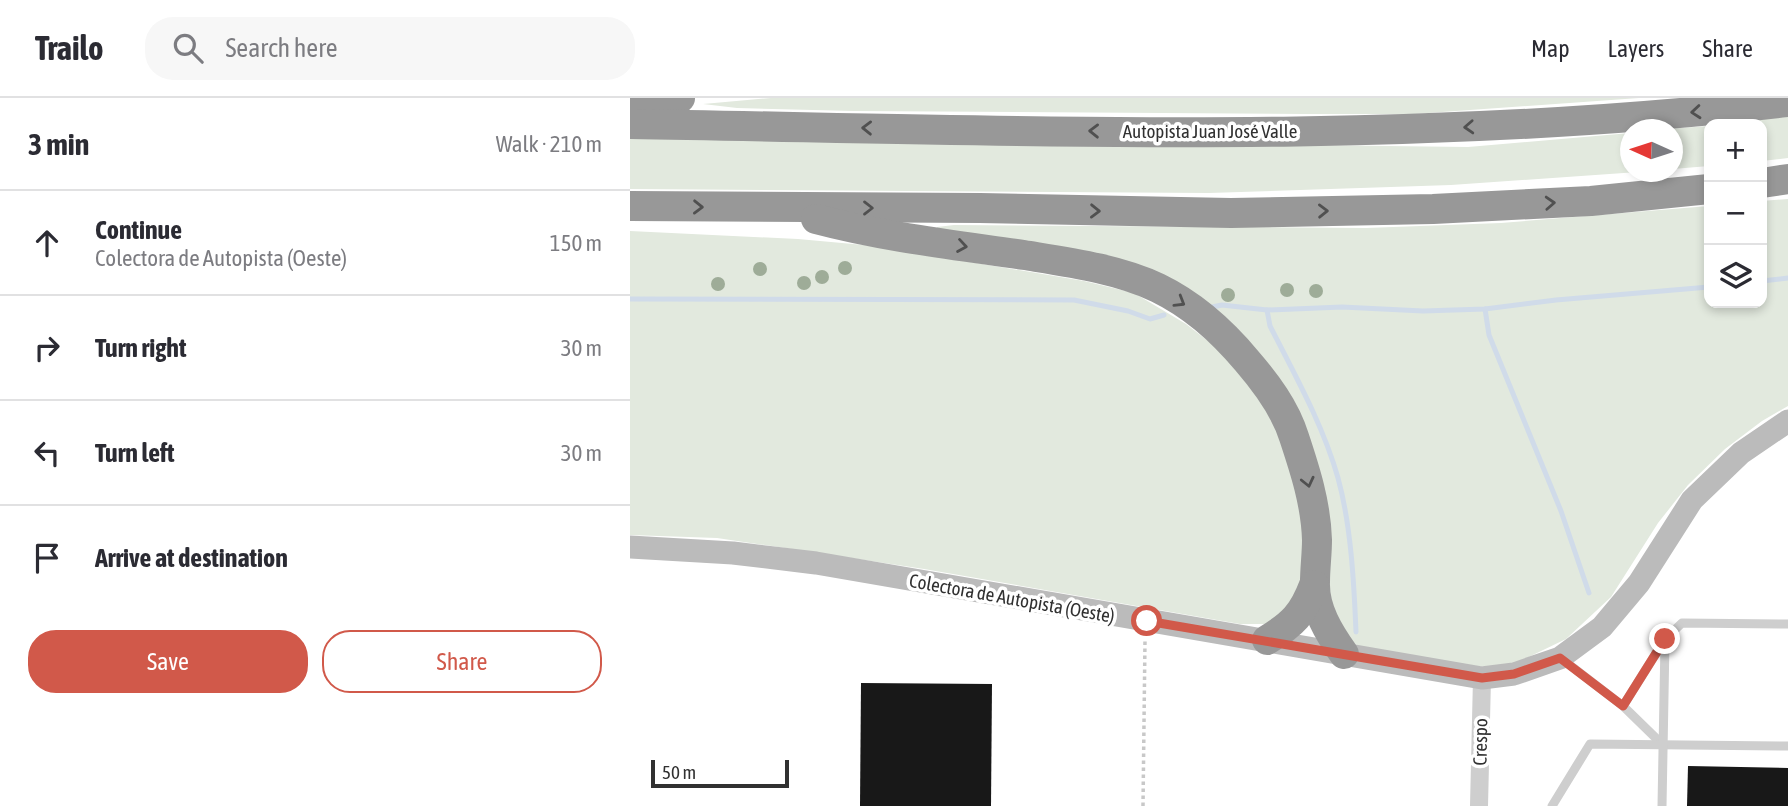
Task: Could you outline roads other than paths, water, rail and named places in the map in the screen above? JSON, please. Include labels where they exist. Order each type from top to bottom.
[{"type":"highway","points":[[630,103],[680,98]]},
{"type":"highway","name":"Autopista Juan José Valle","points":[[630,124],[1201,132],[1428,130],[1584,121],[1788,102]]},
{"type":"highway","points":[[1767,182],[1788,180]]},
{"type":"highway","points":[[630,206],[1231,213],[1433,209],[1591,201],[1704,190]]},
{"type":"highway","points":[[775,208],[860,230],[1104,270],[1156,287],[1200,313],[1234,345],[1268,385],[1292,430],[1310,483],[1317,539],[1314,585],[1319,610],[1344,654]]},
{"type":"highway","points":[[1266,640],[1289,626],[1306,607],[1314,585]]},
{"type":"main road","name":"Colectora de Autopista (Oeste)","points":[[630,547],[721,552],[816,563],[1482,678],[1514,674],[1560,658],[1602,627],[1639,583],[1692,500],[1741,453],[1788,421]]},
{"type":"street","name":"Crespo","points":[[1479,806],[1482,678]]},
{"type":"lane","points":[[1623,706],[1665,639],[1682,623],[1788,624]]},
{"type":"lane","points":[[1662,806],[1665,639]]},
{"type":"lane","points":[[1560,658],[1623,706],[1664,745]]},
{"type":"lane","points":[[1552,806],[1590,744],[1788,746]]},
{"type":"waterway","points":[[1767,280],[1788,278]]},
{"type":"waterway","points":[[1212,307],[1222,305],[1267,310],[1342,307],[1423,311],[1485,309],[1704,287]]},
{"type":"waterway","points":[[630,299],[1074,300],[1128,311],[1150,319],[1164,315]]},
{"type":"waterway","points":[[1485,309],[1489,335],[1561,511],[1589,593]]},
{"type":"waterway","points":[[1267,310],[1270,326],[1299,382],[1338,478],[1349,534],[1356,632]]}]
